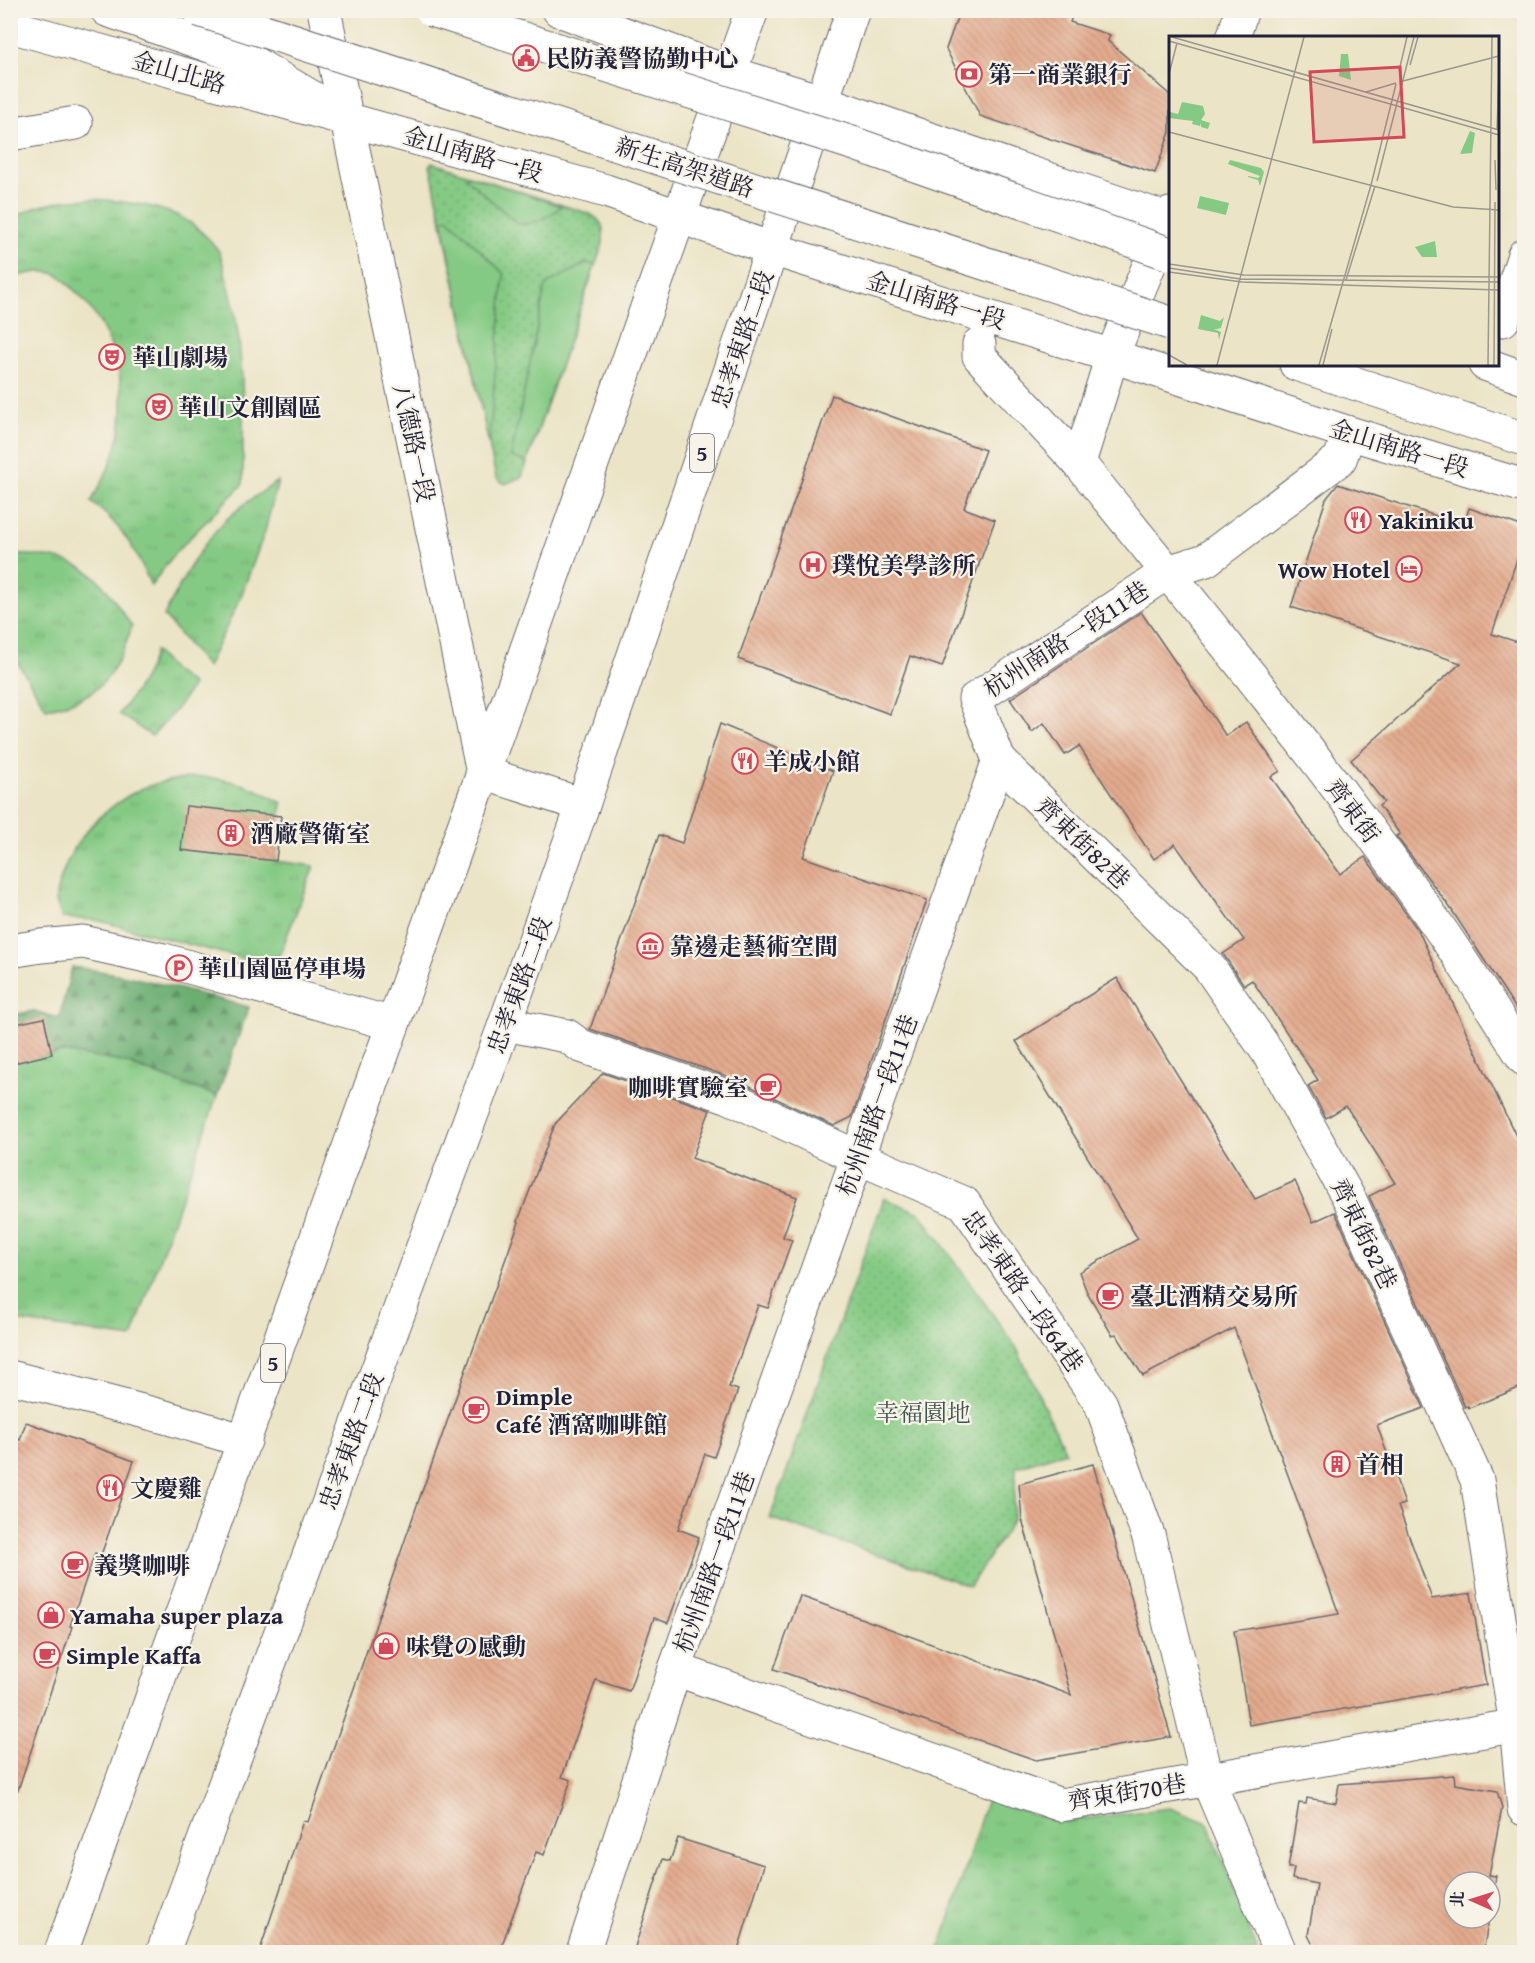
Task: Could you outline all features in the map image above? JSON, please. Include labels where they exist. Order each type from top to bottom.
[{"type":"main road","points":[[107,10],[247,59],[347,118]]},
{"type":"main road","name":"新生高架道路","points":[[199,10],[1169,323]]},
{"type":"main road","name":"八德路一段","points":[[324,10],[483,772]]},
{"type":"main road","points":[[432,10],[852,143],[1169,254]]},
{"type":"main road","points":[[559,10],[730,74],[821,101],[1169,218]]},
{"type":"main road","name":"5","points":[[61,1953],[483,772],[752,10]]},
{"type":"main road","name":"忠孝東路二段","points":[[164,1953],[505,1024],[583,805],[853,10]]},
{"type":"main road","points":[[1234,36],[1242,10]]},
{"type":"main road","name":"金山北路","points":[[10,26],[347,118]]},
{"type":"main road","name":"金山南路一段","points":[[347,118],[606,191],[772,249],[1349,433],[1524,486]]},
{"type":"main road","points":[[10,134],[76,123]]},
{"type":"main road","points":[[1079,463],[1112,356],[1169,220]]},
{"type":"main road","points":[[1508,322],[1524,255]]},
{"type":"main road","name":"齊東街","points":[[979,344],[979,356],[1079,463],[1168,572],[1362,822],[1438,927],[1524,1059]]},
{"type":"main road","points":[[1302,366],[1524,439]]},
{"type":"main road","points":[[1491,366],[1524,378]]},
{"type":"main road","name":"杭州南路一段11巷","points":[[583,1953],[675,1669],[999,760],[975,699],[1168,572],[1206,560],[1340,459],[1349,433]]},
{"type":"main road","name":"齊東街82巷","points":[[999,760],[1209,967],[1267,1051],[1351,1202],[1476,1480],[1520,1725],[1524,1809]]},
{"type":"main road","points":[[483,772],[583,805]]},
{"type":"main road","points":[[10,951],[84,942],[164,960],[393,1024]]},
{"type":"main road","name":"忠孝東路二段64巷","points":[[505,1024],[567,1036],[581,1046],[729,1097],[858,1158],[964,1203],[1101,1404],[1149,1538],[1207,1778],[1280,1953]]},
{"type":"main road","points":[[10,1377],[165,1417],[245,1441]]},
{"type":"main road","name":"齊東街70巷","points":[[675,1669],[1061,1805],[1520,1725]]},
{"type":"green space","points":[[432,163],[590,214],[601,223],[603,229],[603,243],[522,477],[505,484],[496,478],[430,165]]},
{"type":"green space","points":[[468,175],[562,206],[542,219],[518,224],[467,179]]},
{"type":"green space","points":[[95,199],[133,203],[170,212],[192,224],[202,233],[221,256],[237,327],[242,379],[243,484],[175,553],[151,586],[127,539],[111,519],[91,502],[112,459],[121,424],[120,378],[111,345],[85,301],[60,276],[42,272],[11,278],[11,218],[37,207],[66,200]]},
{"type":"green space","points":[[448,218],[504,274],[489,444],[442,220]]},
{"type":"green space","points":[[586,263],[595,265],[527,462],[511,457],[545,288],[549,283]]},
{"type":"green space","points":[[278,481],[265,531],[240,599],[207,667],[164,616],[190,568],[213,534],[235,512]]},
{"type":"green space","points":[[10,555],[48,557],[84,569],[104,587],[132,626],[112,671],[93,691],[80,699],[46,708],[11,652]]},
{"type":"green space","points":[[155,651],[174,671],[193,685],[175,711],[152,736],[119,714],[135,692]]},
{"type":"green space","points":[[202,777],[243,785],[282,803],[276,861],[314,866],[275,967],[96,920],[62,918],[56,902],[61,878],[74,849],[93,824],[116,804],[143,788],[172,780]]},
{"type":"green space","points":[[72,967],[139,979],[249,1007],[217,1096],[122,1062],[63,1052],[11,1061],[11,1015],[34,1011],[59,1018]]},
{"type":"green space","points":[[63,1052],[122,1062],[217,1096],[132,1338],[11,1320],[11,1061]]},
{"type":"green space","name":"幸福園地","points":[[884,1198],[920,1213],[1016,1347],[1066,1452],[1016,1467],[1013,1520],[970,1586],[770,1518]]},
{"type":"green space","points":[[987,1799],[1057,1822],[1170,1808],[1208,1823],[1258,1952],[939,1952]]},
{"type":"building","points":[[960,10],[1074,10],[1070,22],[1110,35],[1108,41],[1169,94],[1169,135],[1155,173],[980,116],[946,49]]},
{"type":"building","points":[[832,395],[985,450],[964,508],[995,520],[942,667],[910,656],[890,714],[738,659]]},
{"type":"building","points":[[1338,484],[1464,525],[1469,508],[1524,527],[1524,538],[1492,634],[1524,644],[1524,1021],[1449,906],[1396,836],[1400,834],[1379,806],[1384,802],[1351,760],[1461,663],[1291,607],[1326,499]]},
{"type":"building","points":[[1141,612],[1226,736],[1246,722],[1280,771],[1271,777],[1340,874],[1365,857],[1418,930],[1524,1153],[1524,1386],[1469,1408],[1465,1407],[1369,1196],[1395,1183],[1346,1106],[1326,1118],[1308,1086],[1318,1080],[1252,980],[1244,985],[1223,954],[1244,940],[1175,844],[1154,859],[1079,746],[1065,755],[1044,723],[1032,732],[1010,699]]},
{"type":"building","points":[[720,724],[833,771],[803,857],[927,900],[852,1117],[834,1126],[735,1079],[590,1029],[659,835],[682,843]]},
{"type":"building","name":"酒廠警衛室","points":[[186,806],[281,816],[276,861],[181,850]]},
{"type":"building","points":[[1117,978],[1255,1199],[1295,1181],[1313,1222],[1335,1212],[1424,1408],[1377,1425],[1405,1504],[1398,1506],[1432,1599],[1471,1593],[1486,1685],[1249,1725],[1234,1631],[1339,1614],[1234,1328],[1143,1376],[1116,1334],[1112,1335],[1087,1292],[1079,1272],[1138,1239],[1016,1041]]},
{"type":"building","points":[[44,1018],[52,1054],[10,1064],[10,1025]]},
{"type":"building","points":[[603,1073],[710,1110],[692,1158],[797,1197],[783,1237],[792,1240],[768,1308],[758,1305],[729,1387],[738,1390],[714,1457],[705,1454],[678,1529],[699,1537],[668,1623],[654,1618],[629,1691],[596,1680],[562,1777],[571,1780],[544,1855],[536,1852],[499,1953],[259,1953],[303,1821],[308,1822],[416,1508],[555,1124]]},
{"type":"building","points":[[26,1422],[134,1461],[101,1555],[95,1553],[18,1790],[10,1789],[10,1437],[20,1440]]},
{"type":"building","points":[[1093,1464],[1171,1737],[1036,1760],[774,1669],[800,1596],[1071,1695],[1022,1519],[1019,1484]]},
{"type":"building","points":[[1454,1775],[1455,1784],[1497,1791],[1502,1808],[1490,1870],[1442,1870],[1442,1930],[1487,1930],[1483,1953],[1317,1953],[1308,1935],[1317,1884],[1292,1879],[1294,1868],[1288,1868],[1299,1803],[1306,1804],[1307,1798],[1336,1803],[1339,1784]]},
{"type":"building","points":[[678,1838],[764,1865],[737,1953],[633,1953],[663,1859],[670,1861]]},
{"type":"place","name":"民防義警協勤中心","points":[[526,58]]},
{"type":"place","name":"第一商業銀行","points":[[969,74]]},
{"type":"place","name":"華山劇場","points":[[112,357]]},
{"type":"place","name":"華山文創園區","points":[[159,407]]},
{"type":"place","name":"Yakiniku","points":[[1358,520]]},
{"type":"place","name":"璞悅美學診所","points":[[813,565]]},
{"type":"place","name":"Wow Hotel","points":[[1409,569]]},
{"type":"place","name":"羊成小館","points":[[745,761]]},
{"type":"place","name":"酒廠警衛室","points":[[231,833]]},
{"type":"place","name":"靠邊走藝術空間","points":[[650,946]]},
{"type":"place","name":"華山園區停車場","points":[[179,968]]},
{"type":"place","name":"咖啡實驗室","points":[[768,1087]]},
{"type":"place","name":"臺北酒精交易所","points":[[1110,1296]]},
{"type":"place","name":"Dimple Café 酒窩咖啡館","points":[[476,1410]]},
{"type":"place","name":"首相","points":[[1337,1464]]},
{"type":"place","name":"文慶雞","points":[[110,1488]]},
{"type":"place","name":"義獎咖啡","points":[[75,1565]]},
{"type":"place","name":"Yamaha super plaza","points":[[51,1615]]},
{"type":"place","name":"味覺の感動","points":[[386,1646]]},
{"type":"place","name":"Simple Kaffa","points":[[47,1655]]}]
